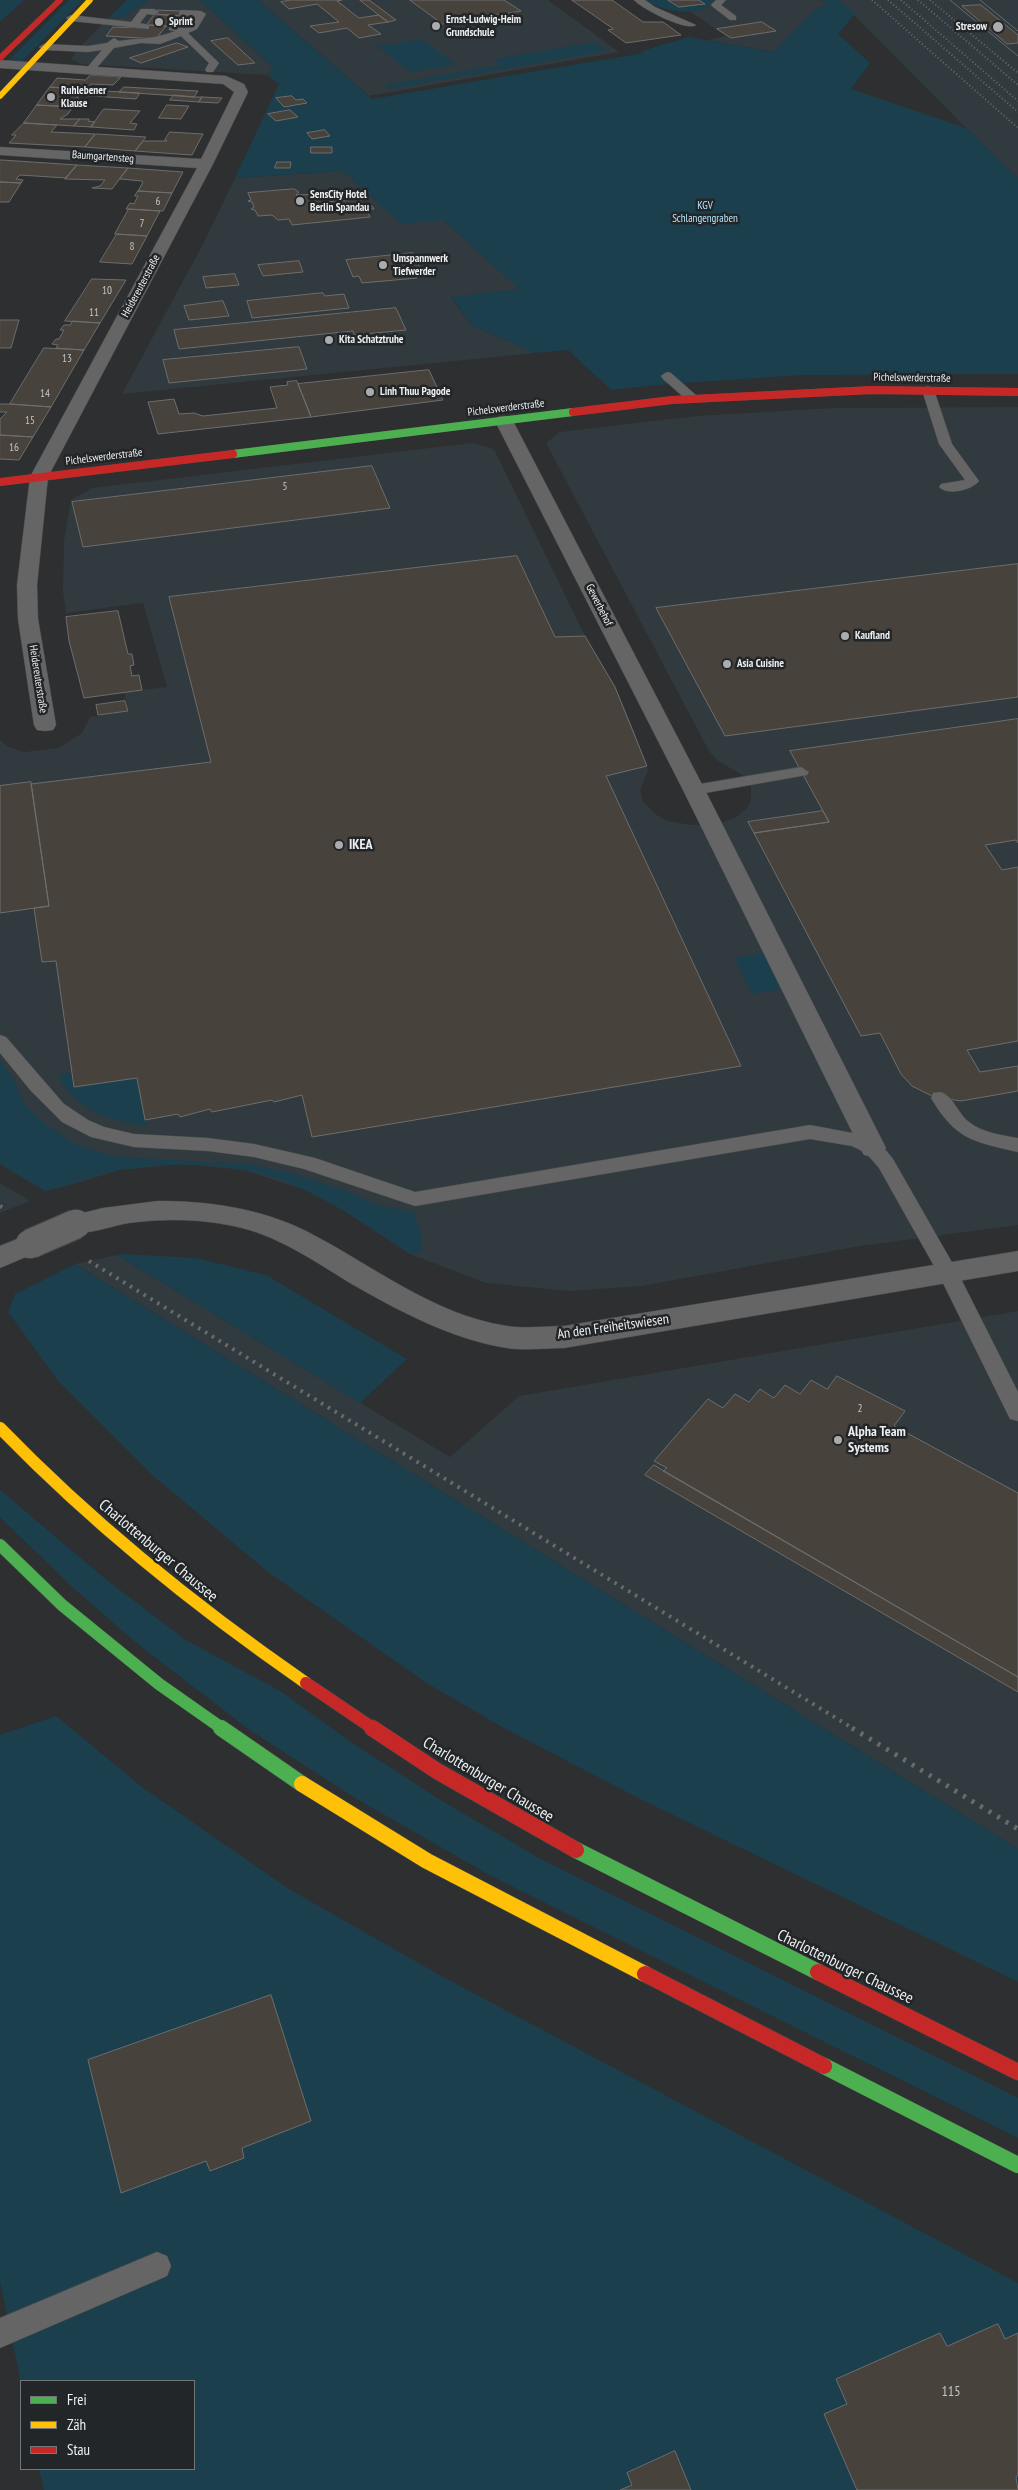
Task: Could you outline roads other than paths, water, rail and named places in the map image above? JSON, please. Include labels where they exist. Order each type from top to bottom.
[{"type":"main road","points":[[0,58],[60,0]]},
{"type":"main road","points":[[0,96],[71,18],[90,0]]},
{"type":"main road","name":"Pichelswerderstraße","points":[[0,482],[693,399],[872,390],[1018,392]]},
{"type":"main road","name":"Charlottenburger Chaussee","points":[[0,1428],[29,1459],[134,1557],[242,1640],[437,1771],[527,1824],[609,1868],[1018,2072]]},
{"type":"main road","points":[[0,1545],[62,1605],[159,1684],[334,1806],[471,1885],[1018,2165]]},
{"type":"street","name":"Heidereuterstraße","points":[[0,64],[226,80],[239,87],[241,92],[206,164],[39,477],[27,584],[28,619],[45,725]]},
{"type":"street","name":"Baumgartensteg","points":[[0,151],[206,164]]},
{"type":"street","name":"Gewerbehof","points":[[504,421],[694,790],[873,1148]]},
{"type":"street","name":"An den Freiheitswiesen","points":[[0,1258],[76,1224],[109,1216],[161,1210],[238,1218],[265,1225],[294,1237],[398,1299],[456,1323],[506,1337],[564,1337],[1018,1261]]},
{"type":"lane","points":[[639,0],[652,9],[691,25]]},
{"type":"lane","points":[[721,0],[716,5],[733,18]]},
{"type":"lane","points":[[128,26],[144,11],[154,12]]},
{"type":"lane","points":[[44,47],[88,48],[114,40],[160,41],[194,27],[201,14],[182,13]]},
{"type":"lane","points":[[71,18],[146,27]]},
{"type":"lane","points":[[165,28],[179,29],[214,63],[210,70]]},
{"type":"lane","points":[[90,70],[114,40]]},
{"type":"lane","points":[[667,376],[693,399]]},
{"type":"lane","points":[[928,390],[946,444],[972,480],[967,485],[946,487]]},
{"type":"lane","points":[[694,790],[801,772]]},
{"type":"lane","points":[[0,1041],[64,1114],[81,1125],[104,1134],[138,1141],[227,1146],[271,1154],[313,1163],[374,1188],[415,1199],[810,1132],[856,1140],[873,1148],[886,1164],[948,1273],[1018,1413]]},
{"type":"lane","points":[[940,1098],[950,1117],[974,1134],[1018,1145]]},
{"type":"lane","points":[[0,2333],[157,2266]]},
{"type":"tram line","points":[[950,0],[1018,56]]},
{"type":"tram line","points":[[980,0],[1018,31]]},
{"type":"railway","points":[[872,0],[1018,128]]},
{"type":"railway","points":[[888,0],[1018,112]]},
{"type":"railway","points":[[901,0],[1018,101]]},
{"type":"railway","points":[[918,0],[1018,85]]},
{"type":"railway","points":[[930,0],[1018,73]]},
{"type":"railway","points":[[0,1206],[6,1210]]},
{"type":"railway","points":[[89,1261],[854,1729]]},
{"type":"railway","points":[[852,1728],[1018,1829]]},
{"type":"place","name":"Sprint","points":[[159,22]]},
{"type":"place","name":"Ernst-Ludwig-Heim Grundschule","points":[[436,26]]},
{"type":"place","name":"Stresow","points":[[998,27]]},
{"type":"place","name":"Ruhlebener Klause","points":[[51,97]]},
{"type":"place","name":"SensCity Hotel Berlin Spandau","points":[[300,201]]},
{"type":"place","name":"Umspannwerk Tiefwerder","points":[[383,265]]},
{"type":"place","name":"Kita Schatztruhe","points":[[329,340]]},
{"type":"place","name":"Linh Thuu Pagode","points":[[370,392]]},
{"type":"place","name":"Kaufland","points":[[845,636]]},
{"type":"place","name":"Asia Cuisine","points":[[727,664]]},
{"type":"place","name":"IKEA","points":[[339,845]]},
{"type":"place","name":"Alpha Team Systems","points":[[838,1440]]},
{"type":"park label","name":"KGV Schlangengraben","points":[[705,212]]}]
